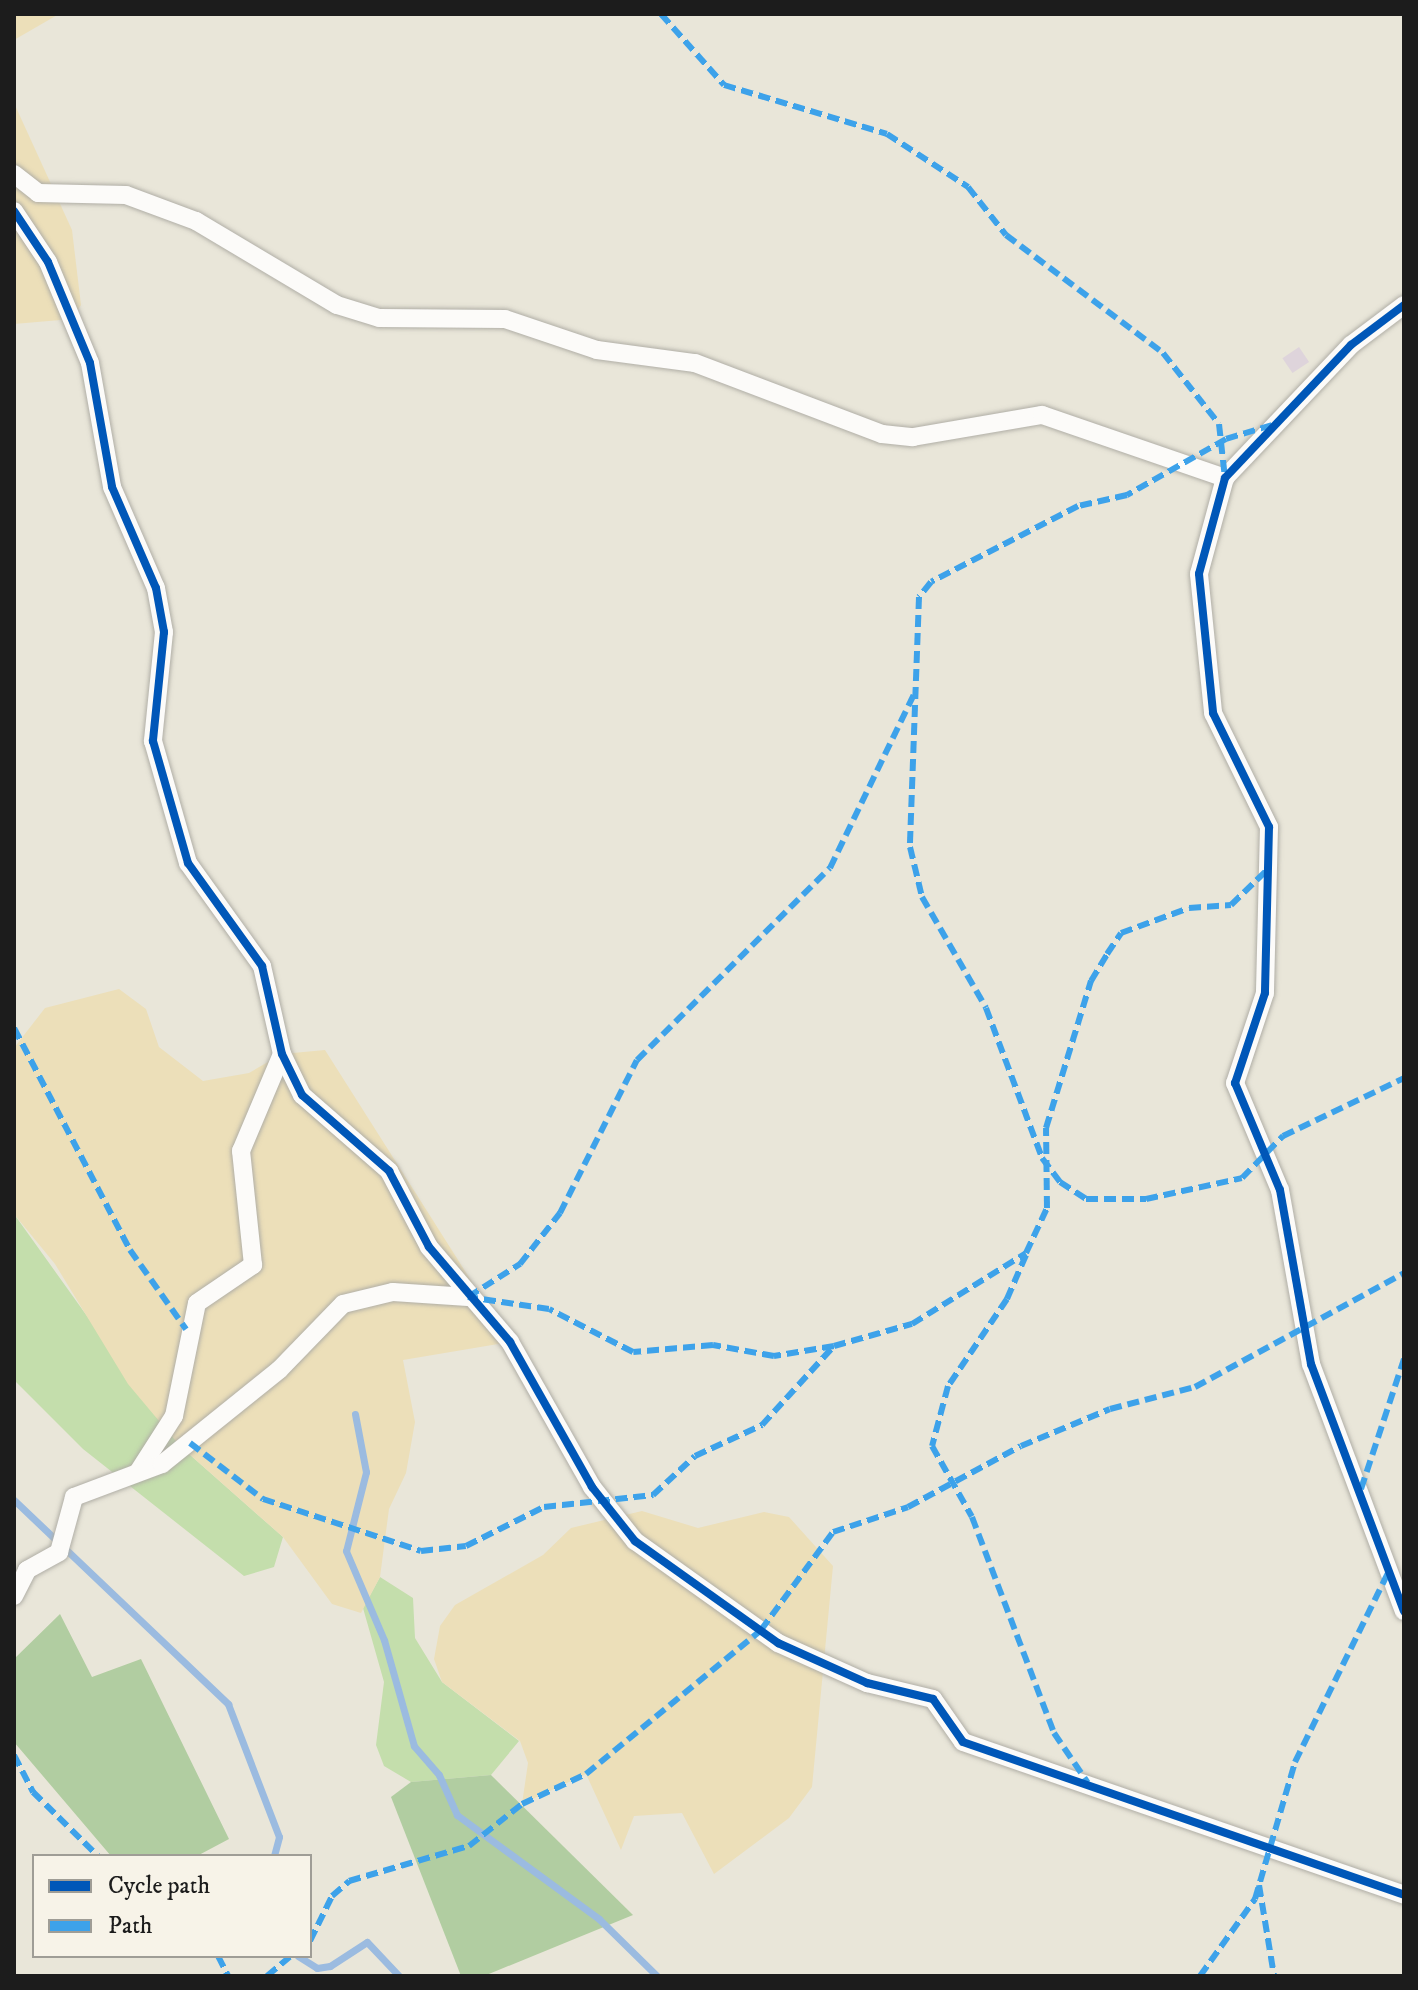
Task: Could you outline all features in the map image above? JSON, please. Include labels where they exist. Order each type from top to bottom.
[{"type":"street","points":[[14,174],[38,193],[126,195],[196,221],[337,305],[379,318],[505,319],[597,350],[695,363],[882,434],[913,437],[1042,415],[1225,478]]},
{"type":"street","points":[[14,211],[48,262],[90,363],[112,487],[156,588],[164,632],[153,741],[188,863],[262,966],[282,1054],[302,1095],[389,1171],[429,1247],[468,1297],[510,1342],[592,1487],[635,1541],[778,1643],[867,1683],[933,1699],[963,1742],[1404,1895]]},
{"type":"street","points":[[1404,305],[1351,345],[1225,478],[1199,574],[1213,713],[1269,827],[1264,1003],[1235,1083],[1280,1190],[1311,1364],[1404,1611]]},
{"type":"street","points":[[138,1472],[174,1416],[197,1303],[253,1265],[241,1151],[282,1054]]},
{"type":"street","points":[[14,1596],[27,1570],[59,1552],[74,1497],[138,1472],[198,1437],[343,1304],[393,1292],[468,1297]]},
{"type":"green space","points":[[14,1214],[180,1446],[283,1537],[274,1567],[244,1576],[83,1449],[14,1380]]},
{"type":"green space","points":[[380,1577],[413,1598],[415,1638],[442,1682],[519,1741],[491,1775],[411,1782],[384,1766],[376,1745],[384,1682],[363,1608]]},
{"type":"green space","points":[[60,1614],[92,1677],[141,1659],[229,1839],[201,1854],[109,1854],[14,1742],[14,1659]]},
{"type":"green space","points":[[491,1775],[633,1915],[484,1976],[461,1976],[391,1797],[411,1782]]},
{"type":"sand","points":[[14,14],[59,14],[14,40]]},
{"type":"sand","points":[[14,103],[72,230],[81,305],[72,319],[14,324]]},
{"type":"sand","points":[[119,989],[146,1009],[159,1047],[203,1081],[249,1073],[282,1054],[325,1050],[510,1342],[403,1360],[415,1422],[406,1473],[389,1509],[380,1577],[361,1613],[332,1604],[283,1537],[180,1446],[128,1384],[55,1264],[14,1214],[14,1048],[45,1008]]},
{"type":"sand","points":[[642,1511],[698,1528],[764,1512],[789,1517],[833,1566],[812,1787],[789,1818],[714,1874],[682,1813],[634,1816],[621,1850],[586,1774],[522,1804],[528,1763],[520,1741],[442,1682],[434,1659],[440,1626],[455,1605],[543,1555],[571,1528]]},
{"type":"building","points":[[1299,347],[1309,362],[1292,373],[1282,358]]},
{"type":"waterway","points":[[355,1414],[366,1472],[346,1551],[384,1640],[414,1746],[439,1775],[457,1815],[599,1919],[657,1976]]},
{"type":"waterway","points":[[14,1500],[228,1704],[279,1837],[275,1854]]},
{"type":"waterway","points":[[301,1958],[317,1968],[330,1966],[367,1942],[399,1976]]},
{"type":"marked path","points":[[661,14],[724,85],[887,134],[968,187],[1006,235],[1163,353],[1219,424],[1225,478]]},
{"type":"marked path","points":[[1272,425],[1226,439],[1127,495],[1078,506],[931,582],[919,597],[910,847],[922,897],[986,1008],[1042,1158],[1060,1182],[1086,1199],[1146,1199],[1242,1178],[1283,1136],[1404,1078]]},
{"type":"marked path","points":[[834,1346],[774,1356],[713,1345],[633,1352],[549,1309],[468,1297],[520,1264],[560,1213],[637,1060],[830,868],[914,694]]},
{"type":"marked path","points":[[190,1443],[263,1499],[421,1551],[466,1546],[544,1507],[653,1495],[695,1456],[762,1425],[834,1346],[912,1324],[1026,1253],[1047,1208],[1046,1128],[1091,981],[1107,954],[1121,933],[1189,908],[1231,905],[1266,871]]},
{"type":"marked path","points":[[14,1028],[130,1250],[186,1329]]},
{"type":"marked path","points":[[1026,1255],[1007,1299],[948,1386],[932,1446],[972,1517],[1054,1733],[1088,1783]]},
{"type":"marked path","points":[[312,1937],[332,1896],[349,1881],[469,1846],[522,1804],[586,1774],[761,1630],[833,1532],[908,1507],[1021,1446],[1110,1409],[1195,1387],[1404,1273]]},
{"type":"marked path","points":[[1361,1489],[1404,1359]]},
{"type":"marked path","points":[[1200,1976],[1255,1899],[1295,1762],[1388,1573]]},
{"type":"marked path","points":[[14,1755],[33,1792],[96,1854]]},
{"type":"marked path","points":[[1259,1885],[1274,1976]]},
{"type":"marked path","points":[[219,1958],[228,1976]]},
{"type":"marked path","points":[[267,1976],[289,1958]]},
{"type":"cycle path","points":[[14,211],[48,262],[90,363],[112,487],[156,588],[164,632],[153,741],[188,863],[262,966],[282,1054],[302,1095],[389,1171],[429,1247],[510,1342],[592,1487],[635,1541],[778,1643],[867,1683],[933,1699],[963,1742],[1404,1895]]},
{"type":"cycle path","points":[[1404,305],[1351,345],[1225,478],[1199,574],[1213,713],[1269,827],[1265,993],[1235,1083],[1280,1190],[1311,1364],[1404,1611]]}]
